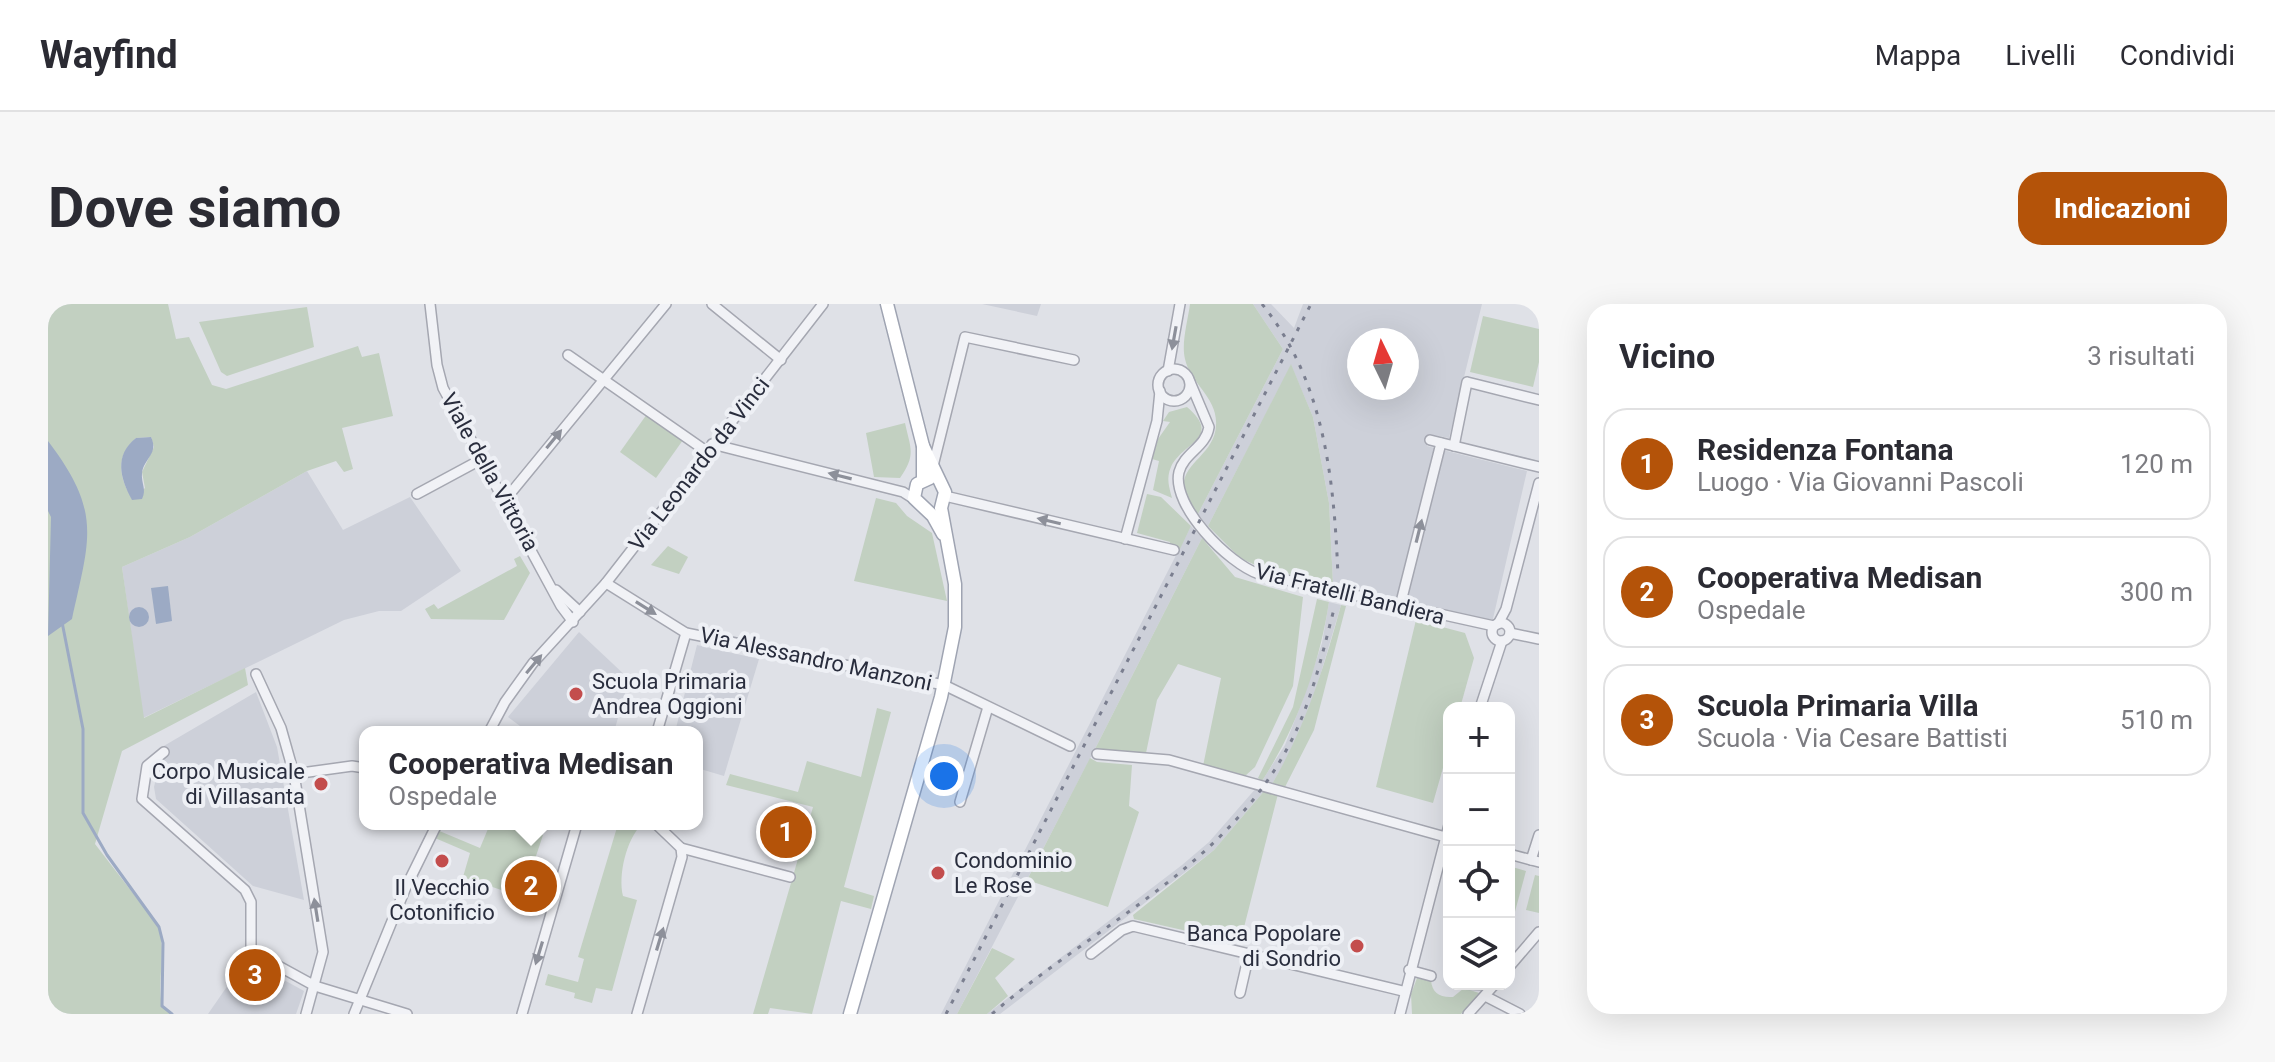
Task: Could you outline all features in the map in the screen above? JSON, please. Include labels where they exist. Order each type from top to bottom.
[{"type":"main road","points":[[887,304],[922,444],[923,480]]},
{"type":"main road","points":[[850,1014],[944,685],[956,616],[943,495],[922,444]]},
{"type":"main road","points":[[943,495],[933,479],[923,480],[914,488],[914,499],[926,510],[946,540]]},
{"type":"main road","points":[[926,510],[943,495]]},
{"type":"street","name":"Viale della Vittoria","points":[[430,304],[439,375],[555,589],[561,606],[573,622]]},
{"type":"street","points":[[505,500],[666,304]]},
{"type":"street","name":"Via Leonardo da Vinci","points":[[492,726],[533,663],[606,583],[823,304]]},
{"type":"street","points":[[1125,539],[1157,421],[1159,381],[1168,371],[1180,304]]},
{"type":"street","points":[[719,306],[781,360]]},
{"type":"street","points":[[933,466],[965,337],[1074,360]]},
{"type":"street","points":[[568,355],[709,447],[903,492],[914,499]]},
{"type":"street","points":[[1157,421],[1176,401],[1188,394],[1190,382],[1182,371],[1168,371]]},
{"type":"street","name":"Via Fratelli Bandiera","points":[[1190,382],[1208,420],[1209,431],[1182,463],[1179,494],[1189,512],[1235,562],[1259,574],[1539,639]]},
{"type":"street","points":[[1454,446],[1467,382],[1539,400]]},
{"type":"street","points":[[1160,391],[1176,401],[1200,404]]},
{"type":"street","points":[[922,444],[942,437]]},
{"type":"street","points":[[1400,606],[1436,441],[1539,467]]},
{"type":"street","points":[[417,494],[482,459]]},
{"type":"street","points":[[1482,702],[1539,483]]},
{"type":"street","points":[[943,495],[1174,550]]},
{"type":"street","name":"Via Alessandro Manzoni","points":[[606,583],[686,633],[944,685],[1070,746]]},
{"type":"street","name":"Viale della Vittoria","points":[[555,589],[580,612]]},
{"type":"street","points":[[659,726],[686,633]]},
{"type":"street","points":[[256,674],[281,728],[294,774],[323,952],[306,1014]]},
{"type":"street","points":[[960,802],[988,707]]},
{"type":"street","points":[[164,752],[147,766],[142,799],[245,890],[251,902],[251,951],[315,986],[407,1014]]},
{"type":"street","points":[[1097,754],[1169,760],[1443,837]]},
{"type":"street","points":[[294,774],[359,767]]},
{"type":"street","points":[[354,1014],[406,887],[434,830]]},
{"type":"street","points":[[522,1014],[575,830]]},
{"type":"street","points":[[662,830],[681,848],[790,877]]},
{"type":"street","points":[[1515,856],[1535,861],[1539,835]]},
{"type":"street","points":[[1400,1014],[1403,991],[1445,846]]},
{"type":"street","points":[[637,1014],[676,887],[681,848]]},
{"type":"street","points":[[1091,954],[1122,930],[1133,926],[1403,991]]},
{"type":"street","points":[[1515,960],[1539,932]]},
{"type":"street","points":[[1240,993],[1249,954]]},
{"type":"street","points":[[1409,970],[1431,976]]},
{"type":"street","points":[[1468,1014],[1490,990]]},
{"type":"street","points":[[1485,996],[1520,1014]]},
{"type":"shaded area","points":[[982,304],[1041,304],[1037,316]]},
{"type":"shaded area","points":[[1253,304],[1271,304],[1294,328],[1303,304],[1482,304],[1449,438],[1429,434],[1427,446],[1527,471],[1492,623],[1333,584],[1329,503],[1313,417],[1291,365],[1208,526],[1198,514],[1283,349]]},
{"type":"shaded area","points":[[307,471],[343,530],[410,497],[461,571],[401,611],[379,611],[344,620],[143,718],[122,567],[190,537]]},
{"type":"shaded area","points":[[1191,526],[1202,538],[1095,749],[957,1014],[941,1014]]},
{"type":"shaded area","points":[[1329,602],[1341,605],[1312,703],[1293,748],[1272,784],[1262,781],[1285,745],[1302,702],[1322,643]]},
{"type":"shaded area","name":"Scuola Primaria Andrea Oggioni","points":[[579,632],[629,679],[616,726],[520,726],[508,717]]},
{"type":"shaded area","points":[[697,645],[759,659],[724,776],[703,770],[703,726],[677,726]]},
{"type":"shaded area","points":[[256,692],[277,747],[304,900],[253,886],[156,799],[154,787],[161,758],[166,755],[162,747]]},
{"type":"shaded area","points":[[1257,787],[1265,790],[1214,850],[1000,1014],[987,1014],[1182,865],[1209,842]]},
{"type":"shaded area","points":[[246,959],[304,991],[296,1014],[208,1014]]},
{"type":"green space","points":[[48,304],[168,304],[176,339],[189,337],[212,385],[226,389],[358,346],[362,357],[379,353],[393,416],[342,428],[353,469],[344,472],[336,461],[307,471],[190,537],[122,567],[144,718],[245,668],[248,685],[122,751],[95,844],[159,927],[162,1006],[172,1014],[48,1014]],"holes":[[[151,437],[154,447],[142,472],[145,488],[132,499],[124,483],[122,459],[136,438]]]},
{"type":"green space","points":[[1190,304],[1253,304],[1283,349],[1198,514],[1187,498],[1184,486],[1186,475],[1213,438],[1216,425],[1213,407],[1192,376],[1185,359],[1184,339]]},
{"type":"green space","points":[[307,307],[314,347],[227,376],[221,372],[199,322]]},
{"type":"green space","points":[[1483,316],[1539,329],[1539,362],[1533,387],[1470,372]]},
{"type":"green space","points":[[1291,364],[1313,417],[1329,503],[1333,584],[1264,569],[1240,558],[1208,526]]},
{"type":"green space","points":[[1187,407],[1197,417],[1201,433],[1171,467],[1168,479],[1172,498],[1153,490],[1159,461],[1152,459],[1158,439],[1170,422],[1163,421],[1169,412]]},
{"type":"green space","points":[[647,414],[683,440],[656,478],[620,452]]},
{"type":"green space","points":[[905,423],[911,452],[905,470],[900,478],[874,477],[866,433]]},
{"type":"green space","points":[[1147,494],[1161,497],[1191,526],[1180,549],[1169,547],[1170,542],[1137,533]]},
{"type":"green space","points":[[876,498],[896,503],[907,516],[932,533],[947,601],[854,581]]},
{"type":"green space","points":[[1202,538],[1235,577],[1303,597],[1293,686],[1255,767],[1245,776],[1203,766],[1221,678],[1178,664],[1157,700],[1146,753],[1095,749]]},
{"type":"green space","points":[[668,546],[688,557],[679,574],[651,565]]},
{"type":"green space","points":[[520,556],[530,573],[504,620],[431,619],[425,609],[434,604],[438,609],[517,566],[514,559]]},
{"type":"green space","points":[[1317,599],[1329,602],[1313,673],[1296,718],[1262,781],[1258,778],[1293,707]]},
{"type":"green space","points":[[1341,605],[1346,606],[1314,730],[1285,787],[1272,784],[1312,697]]},
{"type":"green space","points":[[1416,620],[1465,633],[1474,658],[1462,702],[1443,702],[1443,768],[1433,803],[1376,787]]},
{"type":"green space","points":[[877,708],[891,712],[844,887],[874,896],[871,909],[841,901],[812,1014],[770,1008],[768,1014],[753,1014],[813,807],[726,785],[730,774],[798,792],[807,761],[861,777]]},
{"type":"green space","points":[[1090,758],[1097,762],[1132,765],[1129,806],[1139,812],[1108,907],[1027,880]]},
{"type":"green space","points":[[1265,790],[1278,794],[1240,943],[1134,919],[1133,915],[1214,850]]},
{"type":"green space","points":[[437,830],[480,848],[488,830],[530,830],[543,835],[533,865],[549,871],[546,886],[528,880],[522,897],[463,877],[470,853],[435,838]]},
{"type":"green space","points":[[616,830],[637,830],[625,858],[622,888],[623,896],[637,900],[612,991],[596,988],[592,1003],[574,998],[575,993],[545,985],[548,974],[578,982],[584,959],[578,957]]},
{"type":"green space","points":[[1515,868],[1526,871],[1515,912]]},
{"type":"green space","points":[[1535,875],[1539,876],[1539,913],[1526,910]]},
{"type":"green space","points":[[992,948],[1015,959],[995,978],[1008,996],[987,1014],[957,1014]]},
{"type":"green space","points":[[1417,978],[1431,980],[1435,991],[1444,997],[1453,997],[1462,990],[1479,993],[1461,1014],[1412,1014],[1411,994]]},
{"type":"water","points":[[151,437],[152,452],[142,473],[142,499],[132,500],[122,475],[124,452],[136,438]]},
{"type":"water","points":[[48,441],[77,487],[84,507],[87,545],[72,619],[48,636],[51,517],[48,511]]},
{"type":"water","points":[[168,586],[172,621],[156,624],[151,588]]},
{"type":"water","points":[[139,607],[146,610],[149,617],[146,624],[139,627],[132,624],[129,617],[132,610]]},
{"type":"waterway","points":[[62,622],[83,729],[83,813],[107,855],[159,927],[163,943],[162,1006],[172,1014]]},
{"type":"railway","points":[[1262,304],[1283,334],[1313,399],[1329,468],[1338,576]]},
{"type":"railway","points":[[946,1014],[1311,304]]},
{"type":"railway","points":[[992,1014],[1192,862],[1228,828],[1261,790],[1288,747],[1303,714],[1334,609]]},
{"type":"place","name":"Scuola Primaria Andrea Oggioni","points":[[576,694]]},
{"type":"place","name":"Corpo Musicale di Villasanta","points":[[321,784]]},
{"type":"place","name":"Residenza Fontana","points":[[786,832]]},
{"type":"place","name":"Il Vecchio Cotonificio","points":[[442,861]]},
{"type":"place","name":"Condominio Le Rose","points":[[938,873]]},
{"type":"place","name":"Cooperativa Medisan","points":[[531,886]]},
{"type":"place","name":"Banca Popolare di Sondrio","points":[[1357,946]]},
{"type":"place","name":"Scuola Primaria Villa","points":[[255,975]]}]
